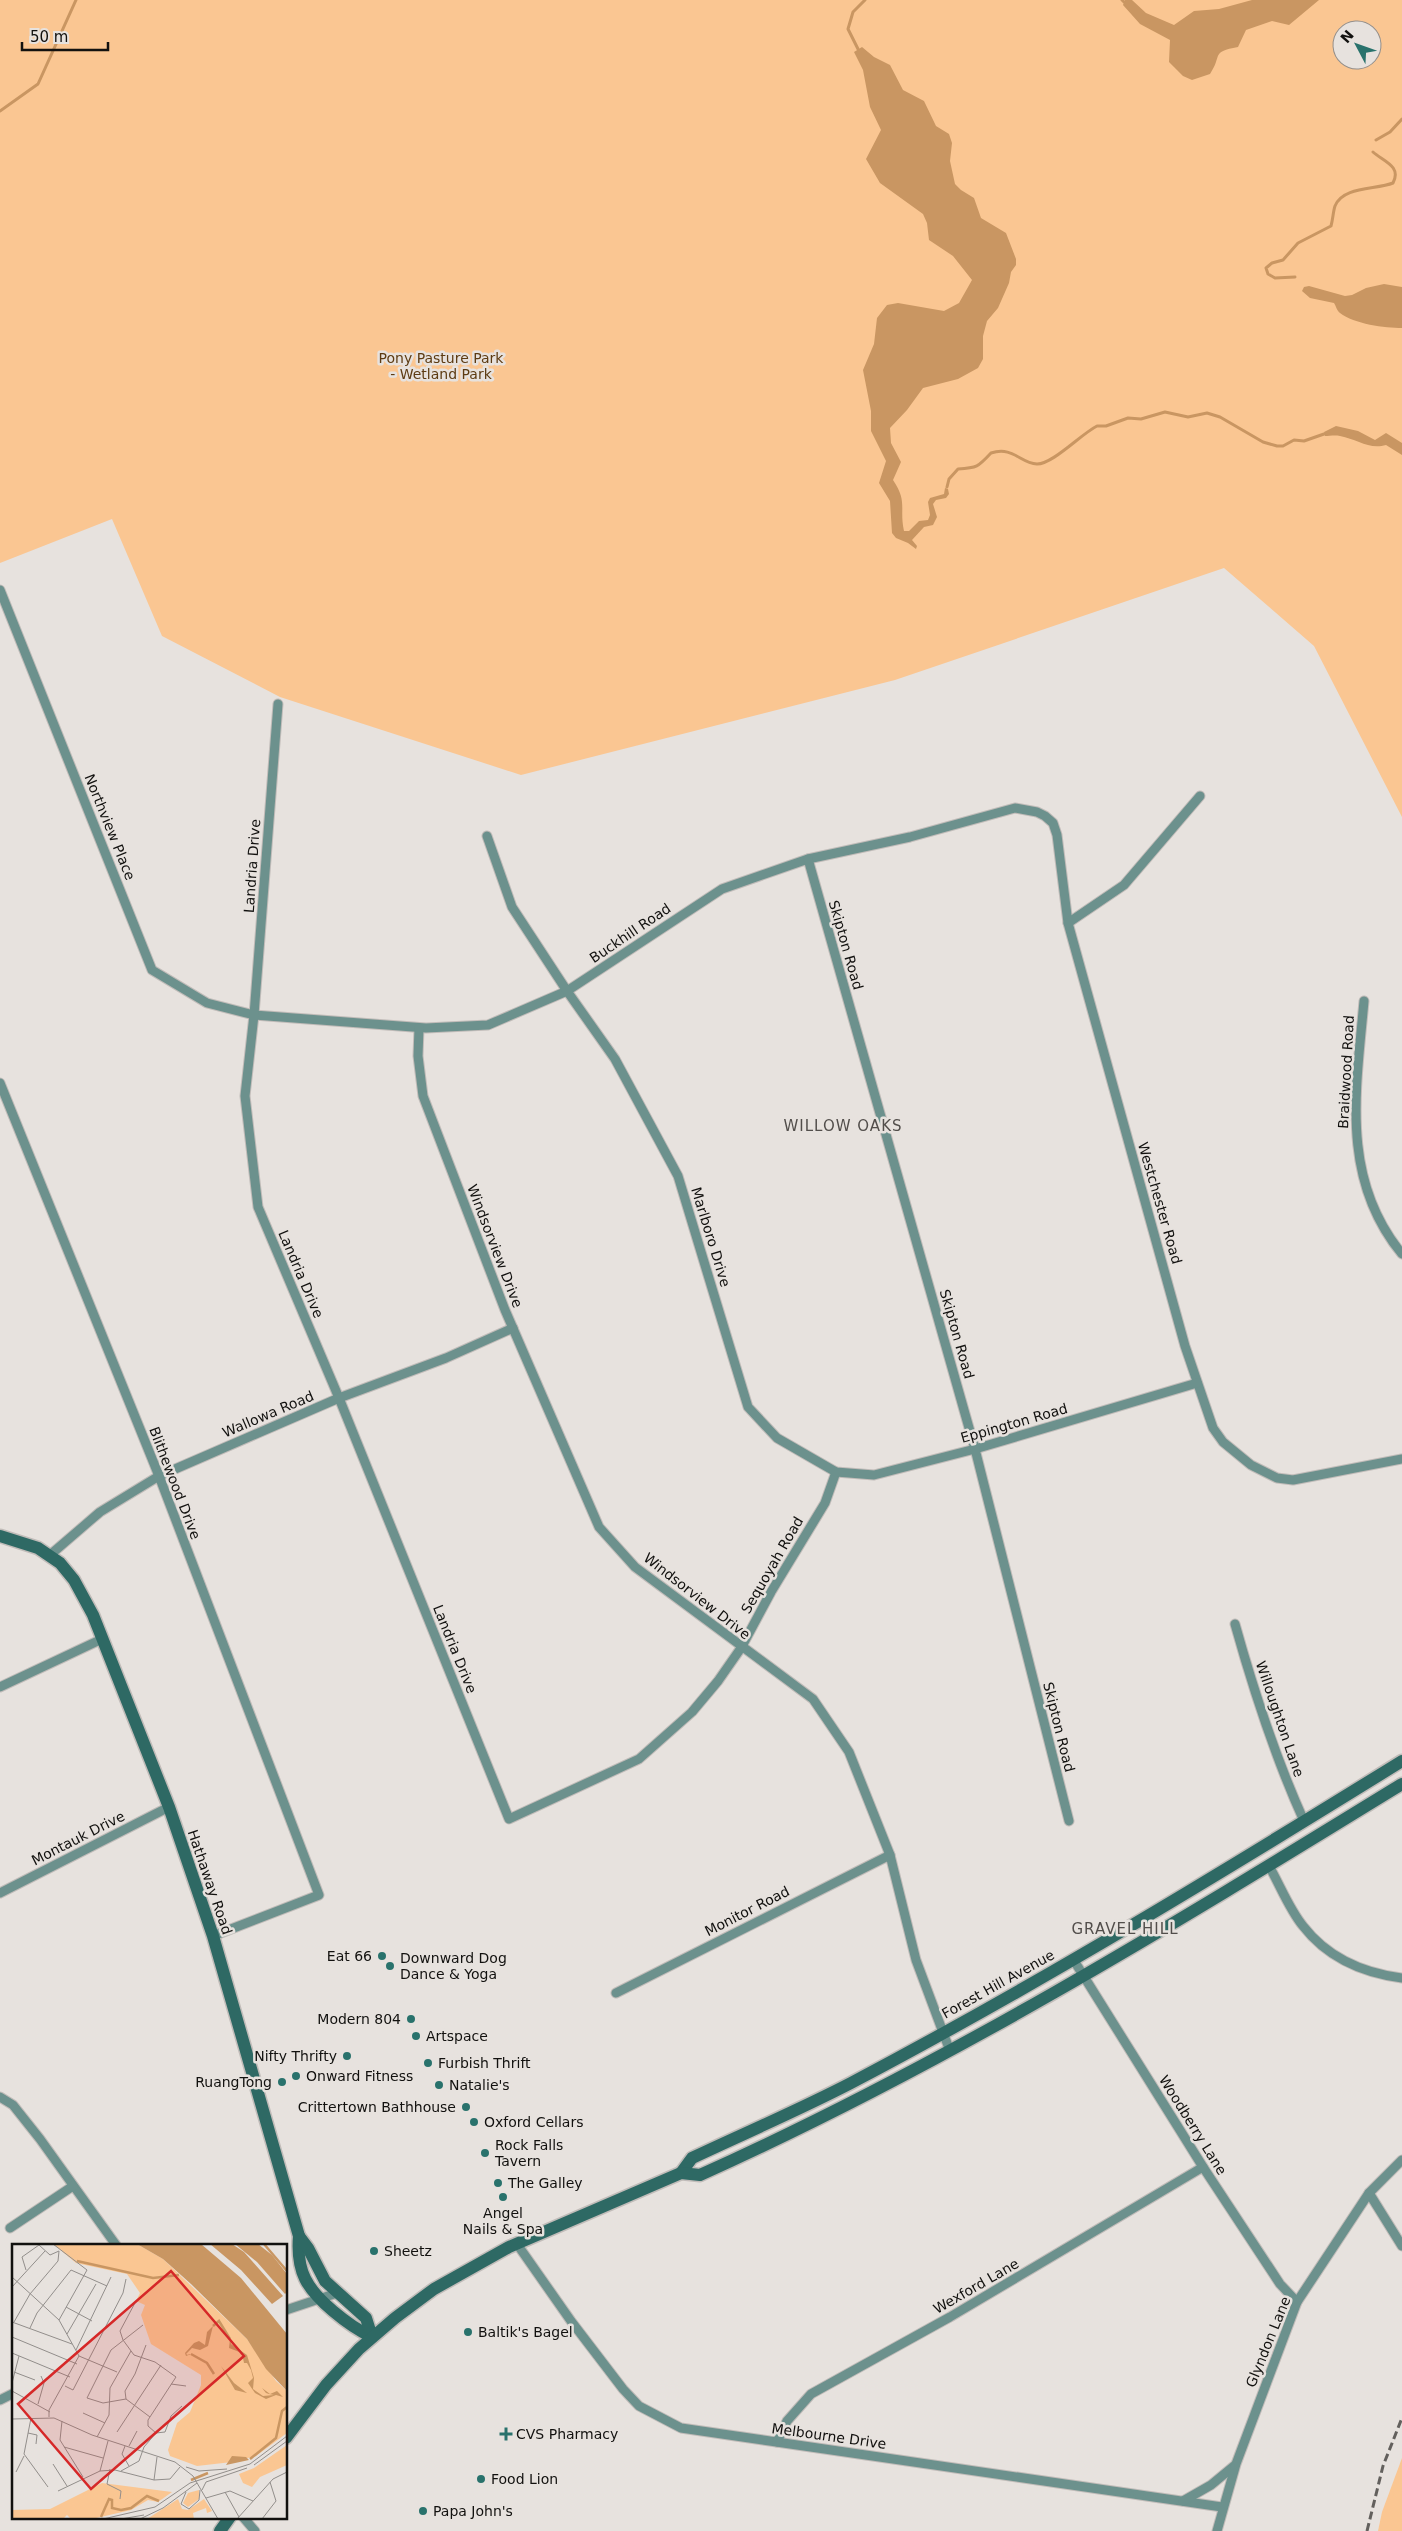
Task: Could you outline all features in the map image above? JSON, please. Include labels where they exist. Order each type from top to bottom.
[{"type":"main road","name":"Hathaway Road","points":[[0,1536],[26,1543],[50,1555],[74,1580],[90,1610],[169,1807],[213,1936],[298,2236],[297,2255],[302,2271],[310,2289],[319,2299],[355,2330],[372,2336]]},
{"type":"main road","name":"Forest Hill Avenue","points":[[681,2173],[692,2158],[849,2084],[1073,1959],[1402,1762]]},
{"type":"main road","name":"Forest Hill Avenue","points":[[288,2435],[335,2375],[372,2336],[434,2290],[517,2244],[681,2173],[700,2175],[841,2110],[950,2051],[1083,1975],[1269,1866],[1402,1784]]},
{"type":"main road","name":"Hathaway Road","points":[[298,2236],[308,2248],[320,2273],[337,2293],[366,2318],[372,2336]]},
{"type":"main road","points":[[220,2531],[229,2518]]},
{"type":"street","name":"Northview Place","points":[[0,590],[152,970],[207,1004],[254,1015]]},
{"type":"street","name":"Landria Drive","points":[[278,704],[246,1096],[258,1207],[339,1398],[509,1819]]},
{"type":"street","points":[[1068,924],[1124,885],[1200,796]]},
{"type":"street","name":"Buckhill Road","points":[[254,1015],[419,1028],[488,1025],[567,991],[722,888],[808,858],[910,837],[1015,808]]},
{"type":"street","name":"Westchester Road","points":[[1015,808],[1037,812],[1053,823],[1057,835],[1068,924],[1198,1383],[1213,1428],[1223,1442],[1251,1465],[1277,1478],[1293,1480],[1400,1460]]},
{"type":"street","name":"Marlboro Drive","points":[[487,836],[512,907],[567,991],[615,1059],[678,1176],[748,1407],[777,1438],[836,1472]]},
{"type":"street","name":"Skipton Road","points":[[808,858],[975,1449],[1069,1820]]},
{"type":"street","name":"Braidwood Road","points":[[1364,1001],[1355,1105],[1355,1130],[1364,1187],[1390,1239],[1402,1254]]},
{"type":"street","name":"Windsorview Drive","points":[[419,1028],[418,1056],[423,1096],[513,1328],[599,1527],[635,1567],[741,1648],[813,1699],[848,1752],[890,1854],[916,1960],[950,2051]]},
{"type":"street","name":"Blithewood Drive","points":[[0,1083],[159,1476],[319,1895],[213,1936]]},
{"type":"street","name":"Wallowa Road","points":[[50,1555],[100,1512],[159,1476],[339,1398],[446,1358],[513,1328]]},
{"type":"street","name":"Eppington Road","points":[[836,1472],[874,1475],[975,1449],[1198,1383]]},
{"type":"street","points":[[1400,1460],[1402,1470]]},
{"type":"street","name":"Sequoyah Road","points":[[509,1819],[639,1759],[692,1712],[718,1681],[741,1648],[771,1592],[825,1502],[836,1472]]},
{"type":"street","name":"Willoughton Lane","points":[[1235,1624],[1257,1702],[1275,1753],[1304,1821]]},
{"type":"street","points":[[0,1687],[102,1639]]},
{"type":"street","name":"Montauk Drive","points":[[0,1892],[169,1807]]},
{"type":"street","name":"Monitor Road","points":[[616,1993],[890,1854]]},
{"type":"street","points":[[1269,1866],[1302,1925],[1329,1953],[1380,1975],[1402,1978]]},
{"type":"street","name":"Woodberry Lane","points":[[1073,1959],[1203,2167],[1280,2284],[1297,2302]]},
{"type":"street","points":[[0,2097],[14,2105],[115,2244]]},
{"type":"street","name":"Glyndon Lane","points":[[1217,2531],[1222,2507],[1236,2464],[1297,2302],[1369,2193],[1402,2160]]},
{"type":"street","name":"Wexford Lane","points":[[778,2442],[787,2421],[811,2394],[950,2317],[1203,2167]]},
{"type":"street","points":[[10,2228],[73,2186]]},
{"type":"street","points":[[1369,2193],[1402,2246]]},
{"type":"street","name":"Melbourne Drive","points":[[517,2244],[571,2321],[639,2406],[681,2428],[1222,2507]]},
{"type":"street","points":[[288,2309],[337,2293]]},
{"type":"street","points":[[0,2400],[12,2394]]},
{"type":"street","points":[[1183,2501],[1211,2485],[1236,2464]]},
{"type":"street","points":[[244,2518],[255,2531]]},
{"type":"green space","name":"Pony Pasture Park - Wetland Park","points":[[0,0],[1402,0],[1402,817],[1314,646],[1224,568],[895,680],[521,775],[280,697],[162,636],[112,519],[0,563]]},
{"type":"green space","points":[[1402,2458],[1402,2531],[1378,2531],[1382,2512]]},
{"type":"shaded area","points":[[1125,0],[1132,0],[1146,13],[1174,25],[1194,11],[1219,9],[1252,0],[1319,0],[1289,25],[1272,21],[1246,30],[1238,47],[1218,55],[1210,74],[1192,80],[1183,76],[1169,62],[1170,40],[1140,24],[1123,5]]},
{"type":"shaded area","points":[[862,47],[874,57],[890,65],[903,90],[924,101],[936,126],[949,134],[952,143],[950,161],[955,184],[974,198],[981,218],[1006,233],[1016,259],[1016,265],[1011,272],[1009,283],[998,308],[987,321],[983,336],[983,359],[978,368],[958,379],[923,388],[907,410],[890,428],[891,443],[901,462],[893,480],[902,500],[904,531],[909,531],[919,521],[928,520],[930,515],[928,502],[930,498],[944,494],[945,488],[948,489],[949,494],[946,498],[936,500],[933,504],[937,517],[933,525],[924,527],[912,540],[917,546],[916,549],[896,538],[892,533],[890,501],[879,483],[886,461],[871,431],[871,411],[863,370],[874,344],[877,318],[887,305],[898,303],[944,311],[959,303],[972,280],[953,256],[929,240],[927,223],[923,214],[880,183],[866,159],[881,130],[870,107],[863,70],[854,52]]},
{"type":"shaded area","points":[[1384,284],[1402,287],[1402,328],[1361,323],[1339,312],[1334,303],[1310,298],[1302,291],[1304,287],[1309,286],[1345,296]]},
{"type":"shaded area","points":[[1336,426],[1358,431],[1375,440],[1386,433],[1402,443],[1402,455],[1386,445],[1374,446],[1346,437],[1325,436],[1324,432]]},
{"type":"waterway","points":[[0,111],[38,84],[76,0]]},
{"type":"waterway","points":[[858,49],[848,29],[853,12],[865,0]]},
{"type":"waterway","points":[[1376,140],[1390,132],[1402,119]]},
{"type":"waterway","points":[[1295,277],[1275,278],[1268,274],[1266,268],[1272,263],[1283,260],[1298,243],[1331,226],[1335,206],[1345,195],[1393,183],[1395,177],[1393,168],[1373,152]]},
{"type":"waterway","points":[[947,487],[949,479],[958,469],[977,466],[991,453],[999,451],[1011,453],[1031,463],[1044,463],[1097,426],[1106,426],[1128,418],[1141,419],[1165,412],[1188,417],[1207,413],[1220,417],[1263,442],[1277,446],[1283,446],[1294,440],[1304,441],[1324,434]]},
{"type":"railway","points":[[1367,2531],[1383,2466],[1402,2418]]},
{"type":"place","name":"Eat 66","points":[[382,1956]]},
{"type":"place","name":"Downward Dog Dance & Yoga","points":[[390,1966]]},
{"type":"place","name":"Modern 804","points":[[411,2019]]},
{"type":"place","name":"Artspace","points":[[416,2036]]},
{"type":"place","name":"Nifty Thrifty","points":[[347,2056]]},
{"type":"place","name":"Furbish Thrift","points":[[428,2063]]},
{"type":"place","name":"Onward Fitness","points":[[296,2076]]},
{"type":"place","name":"RuangTong","points":[[282,2082]]},
{"type":"place","name":"Natalie's","points":[[439,2085]]},
{"type":"place","name":"Crittertown Bathhouse","points":[[466,2107]]},
{"type":"place","name":"Oxford Cellars","points":[[474,2122]]},
{"type":"place","name":"Rock Falls Tavern","points":[[485,2153]]},
{"type":"place","name":"The Galley","points":[[498,2183]]},
{"type":"place","name":"Angel Nails & Spa","points":[[503,2197]]},
{"type":"place","name":"Sheetz","points":[[374,2251]]},
{"type":"place","name":"Baltik's Bagel","points":[[468,2332]]},
{"type":"place","name":"CVS Pharmacy","points":[[506,2434]]},
{"type":"place","name":"Food Lion","points":[[481,2479]]},
{"type":"place","name":"Papa John's","points":[[423,2511]]},
{"type":"district","name":"WILLOW OAKS","points":[[843,1126]]},
{"type":"district","name":"GRAVEL HILL","points":[[1125,1929]]}]
